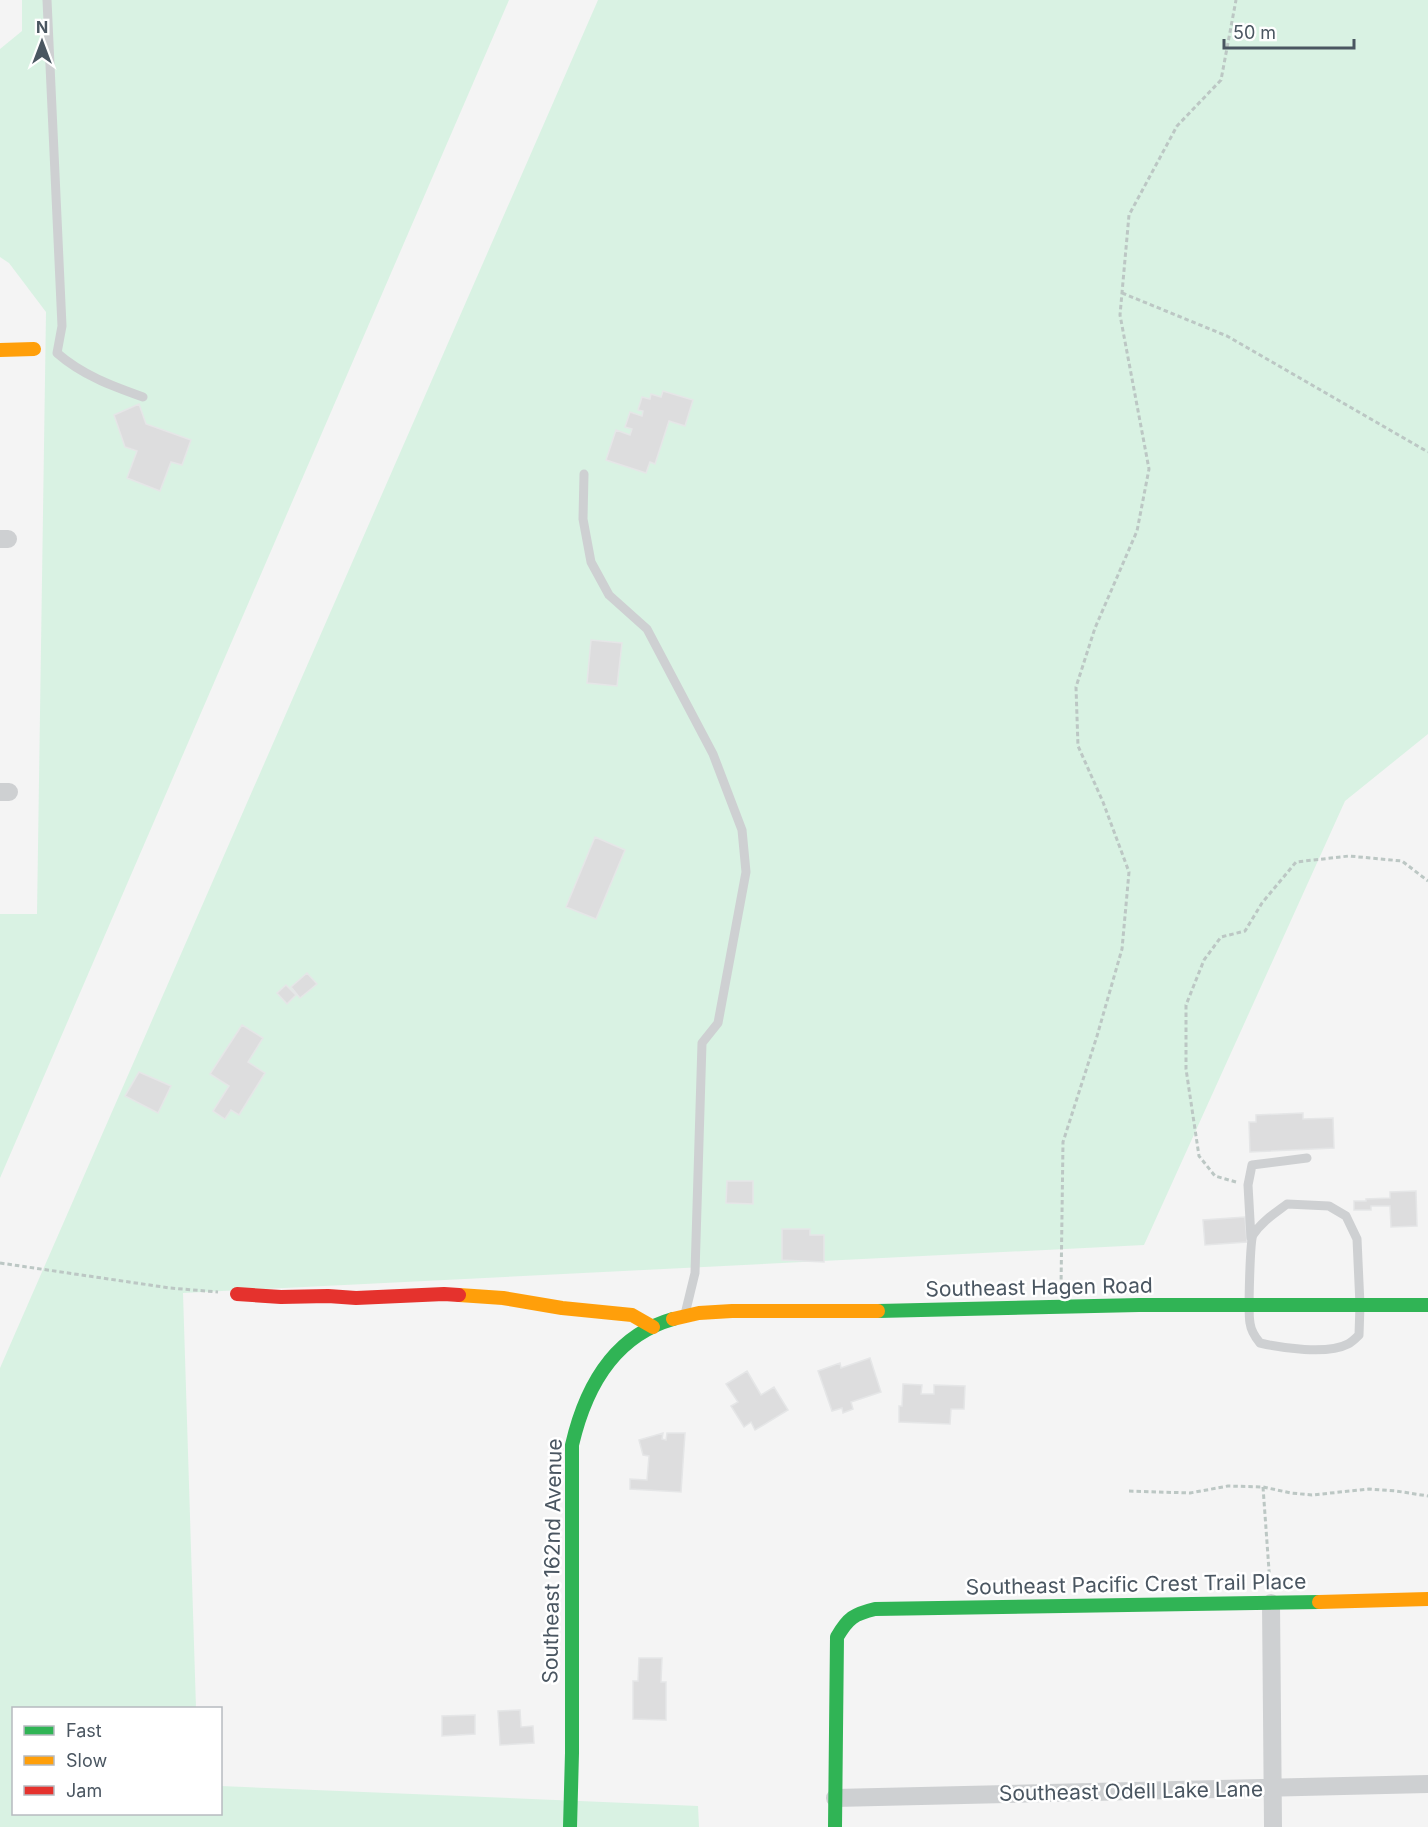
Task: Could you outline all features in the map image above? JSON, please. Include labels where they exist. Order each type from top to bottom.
[{"type":"street","points":[[0,350],[34,349]]},
{"type":"street","points":[[237,1294],[281,1298],[328,1296],[356,1298],[444,1294],[503,1298],[562,1308],[632,1315],[653,1327]]},
{"type":"street","name":"Southeast Hagen Road","points":[[653,1327],[684,1316],[743,1311],[885,1311],[1249,1304],[1428,1305]]},
{"type":"street","name":"Southeast 162nd Avenue","points":[[570,1827],[572,1753],[570,1465],[572,1445],[581,1407],[600,1372],[617,1352],[653,1327]]},
{"type":"street","name":"Southeast Pacific Crest Trail Place","points":[[835,1798],[837,1636],[846,1620],[859,1612],[875,1609],[1428,1599]]},
{"type":"street","points":[[1271,1603],[1273,1827]]},
{"type":"street","name":"Southeast Odell Lake Lane","points":[[835,1798],[1428,1784]]},
{"type":"street","points":[[835,1798],[835,1827]]},
{"type":"lane","points":[[47,0],[62,326],[57,353],[70,364],[106,383],[143,397]]},
{"type":"lane","points":[[584,474],[583,519],[591,562],[609,595],[647,629],[713,754],[742,830],[746,872],[718,1023],[702,1043],[695,1273],[684,1316]]},
{"type":"lane","points":[[1251,1238],[1262,1223],[1287,1204],[1329,1206],[1346,1216],[1357,1239],[1359,1335],[1348,1345],[1291,1349],[1260,1343],[1250,1323],[1251,1238],[1248,1185],[1252,1165],[1307,1158]]},
{"type":"path","points":[[1061,1307],[1063,1142],[1122,949],[1130,872],[1078,746],[1076,687],[1095,628],[1137,531],[1149,469],[1120,315],[1130,215],[1177,126],[1221,80],[1236,0]]},
{"type":"path","points":[[1122,293],[1227,336],[1428,452]]},
{"type":"path","points":[[1248,1185],[1215,1176],[1199,1156],[1186,1069],[1186,1005],[1204,960],[1221,937],[1245,931],[1262,903],[1296,862],[1349,856],[1402,861],[1428,881]]},
{"type":"path","points":[[0,1263],[170,1288],[237,1294]]},
{"type":"path","points":[[1129,1491],[1190,1493],[1228,1486],[1263,1487],[1312,1495],[1369,1489],[1428,1496]]},
{"type":"path","points":[[1263,1487],[1271,1603]]},
{"type":"green space","points":[[22,0],[509,0],[0,1178],[0,914],[37,914],[46,312],[9,263],[0,257],[0,49],[22,31]]},
{"type":"green space","points":[[598,0],[1428,0],[1428,734],[1345,801],[1144,1245],[183,1293],[196,1707],[12,1707],[12,1815],[222,1815],[222,1786],[698,1806],[699,1827],[0,1827],[0,1368]]},
{"type":"building","points":[[663,391],[693,400],[685,426],[669,421],[655,464],[650,462],[646,473],[606,460],[616,430],[630,435],[632,429],[625,427],[630,412],[642,416],[643,411],[638,410],[642,397],[650,399],[651,394],[661,397]]},
{"type":"building","points":[[139,404],[146,424],[191,440],[182,465],[171,462],[160,491],[127,478],[137,451],[125,447],[114,415]]},
{"type":"building","points":[[591,640],[622,643],[617,686],[587,683]]},
{"type":"building","points":[[595,837],[625,850],[596,919],[566,907]]},
{"type":"building","points":[[307,973],[317,984],[300,998],[291,987]]},
{"type":"building","points":[[286,985],[296,995],[287,1004],[277,993]]},
{"type":"building","points":[[242,1025],[263,1038],[248,1062],[265,1073],[239,1115],[231,1110],[225,1119],[213,1111],[229,1086],[210,1074]]},
{"type":"building","points":[[139,1072],[171,1086],[158,1113],[125,1096]]},
{"type":"building","points":[[1303,1113],[1303,1119],[1333,1118],[1334,1148],[1250,1152],[1249,1122],[1256,1122],[1256,1115]]},
{"type":"building","points":[[727,1181],[753,1181],[753,1204],[726,1203]]},
{"type":"building","points":[[1416,1191],[1417,1226],[1391,1227],[1390,1206],[1371,1206],[1371,1210],[1354,1210],[1354,1201],[1390,1198],[1390,1192]]},
{"type":"building","points":[[1245,1217],[1247,1242],[1205,1245],[1203,1220]]},
{"type":"building","points":[[782,1229],[810,1229],[810,1235],[824,1235],[824,1262],[782,1260]]},
{"type":"building","points":[[870,1358],[881,1392],[851,1402],[853,1409],[843,1413],[842,1408],[832,1411],[818,1371],[840,1363],[841,1368]]},
{"type":"building","points":[[747,1371],[761,1395],[774,1387],[788,1410],[755,1430],[751,1422],[744,1427],[731,1406],[738,1402],[726,1384]]},
{"type":"building","points":[[903,1384],[922,1385],[921,1394],[934,1394],[934,1385],[965,1386],[964,1409],[951,1409],[950,1424],[899,1422]]},
{"type":"building","points":[[663,1433],[662,1439],[666,1440],[667,1433],[685,1433],[681,1492],[630,1489],[630,1479],[647,1480],[649,1456],[643,1455],[639,1440]]},
{"type":"building","points":[[639,1658],[662,1658],[661,1682],[666,1682],[666,1720],[633,1719],[633,1681],[638,1681]]},
{"type":"building","points":[[520,1710],[521,1727],[533,1726],[534,1743],[500,1745],[498,1711]]},
{"type":"building","points":[[475,1715],[475,1734],[442,1736],[442,1716]]},
{"type":"traffic: fast","points":[[878,1311],[1139,1305],[1428,1305]]},
{"type":"traffic: fast","points":[[570,1827],[572,1445],[585,1404],[605,1367],[634,1338],[652,1327],[673,1319]]},
{"type":"traffic: fast","points":[[835,1827],[837,1637],[848,1621],[857,1615],[875,1609],[1319,1602]]},
{"type":"traffic: slow","points":[[0,350],[34,349]]},
{"type":"traffic: slow","points":[[459,1295],[503,1298],[562,1308],[632,1315],[653,1327]]},
{"type":"traffic: slow","points":[[673,1319],[699,1313],[732,1311],[878,1311]]},
{"type":"traffic: slow","points":[[1319,1602],[1428,1599]]},
{"type":"traffic: jam","points":[[237,1294],[356,1298],[459,1295]]}]
